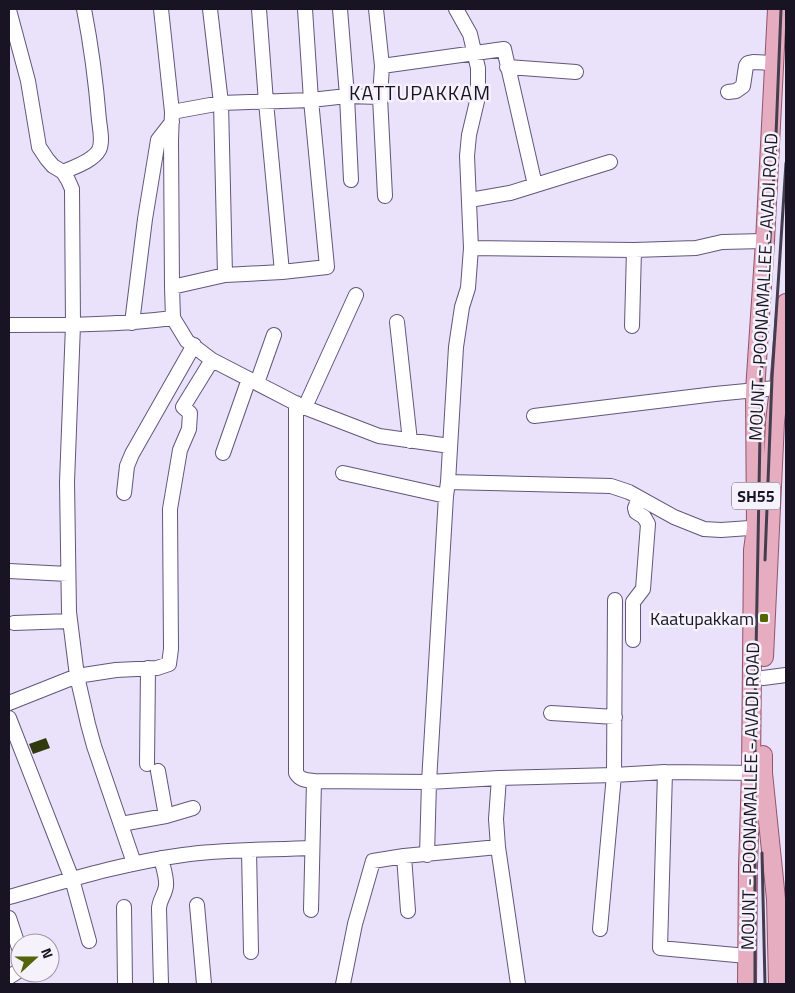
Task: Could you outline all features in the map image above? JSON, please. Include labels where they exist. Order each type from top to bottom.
[{"type":"main road","name":"MOUNT - POONAMALLEE - AVADI ROAD","points":[[747,984],[763,678],[763,528],[755,391],[777,9]]},
{"type":"main road","name":"MOUNT - POONAMALLEE - AVADI ROAD","points":[[778,984],[781,902],[757,773],[754,550],[763,528],[774,422],[783,388],[786,303]]},
{"type":"street","points":[[63,172],[93,158],[99,151],[101,144],[98,108],[84,9]]},
{"type":"street","points":[[161,9],[172,117],[173,318],[187,341],[212,360],[301,405],[379,436],[450,446]]},
{"type":"street","points":[[210,9],[221,103],[225,275]]},
{"type":"street","points":[[259,9],[282,272]]},
{"type":"street","points":[[172,287],[225,275],[327,267],[311,100],[305,9]]},
{"type":"street","points":[[340,9],[351,180]]},
{"type":"street","points":[[376,9],[382,66],[380,97],[385,196]]},
{"type":"street","points":[[427,855],[429,782],[456,346],[462,307],[468,288],[471,248],[467,156],[469,134],[478,97],[476,54],[470,34],[456,9]]},
{"type":"street","points":[[9,10],[28,81],[39,147],[53,166],[63,172],[72,189],[73,325],[67,482],[70,621],[77,676],[94,746],[134,863]]},
{"type":"street","points":[[382,66],[504,49],[535,186]]},
{"type":"street","points":[[728,92],[736,91],[743,86],[748,63],[774,63]]},
{"type":"street","points":[[507,67],[576,72]]},
{"type":"street","points":[[132,323],[144,219],[158,140],[172,117],[221,103],[311,100],[347,96],[380,97]]},
{"type":"street","points":[[470,200],[497,196],[535,186],[610,162]]},
{"type":"street","points":[[471,248],[634,250],[696,248],[722,242],[765,241]]},
{"type":"street","points":[[632,326],[634,250]]},
{"type":"street","points":[[356,295],[301,405],[296,773],[299,777],[314,781],[429,782],[665,772],[757,773]]},
{"type":"street","points":[[9,325],[132,323],[173,318]]},
{"type":"street","points":[[397,322],[410,441]]},
{"type":"street","points":[[223,453],[274,335]]},
{"type":"street","points":[[124,494],[127,466],[132,454],[194,346]]},
{"type":"street","points":[[9,703],[77,676],[116,670],[157,668],[169,664],[171,649],[170,509],[180,450],[189,428],[190,413],[183,407],[212,360]]},
{"type":"street","points":[[534,416],[715,394],[783,388]]},
{"type":"street","points":[[343,473],[446,496]]},
{"type":"street","points":[[448,482],[611,486],[629,492],[674,518],[704,529],[763,528]]},
{"type":"street","points":[[633,640],[633,602],[643,589],[648,524],[644,517],[636,512],[635,508],[639,498]]},
{"type":"street","points":[[9,571],[68,574]]},
{"type":"street","points":[[600,929],[614,775],[615,600]]},
{"type":"street","points":[[14,623],[70,621]]},
{"type":"street","points":[[148,668],[153,768],[166,816]]},
{"type":"street","points":[[763,678],[786,675]]},
{"type":"street","points":[[551,713],[615,717]]},
{"type":"street","points":[[9,718],[72,879],[90,941]]},
{"type":"street","points":[[665,772],[660,948],[747,956]]},
{"type":"street","points":[[499,778],[496,819],[498,847],[518,984]]},
{"type":"street","points":[[311,910],[314,781]]},
{"type":"street","points":[[121,824],[166,816],[193,808]]},
{"type":"street","points":[[343,984],[355,924],[372,861],[498,847]]},
{"type":"street","points":[[9,897],[134,863],[162,858],[249,850],[312,848]]},
{"type":"street","points":[[249,850],[251,952]]},
{"type":"street","points":[[404,856],[408,911]]},
{"type":"street","points":[[161,984],[158,910],[166,884],[162,858]]},
{"type":"street","points":[[197,905],[204,984]]},
{"type":"street","points":[[124,907],[125,984]]},
{"type":"street","points":[[9,918],[14,933]]},
{"type":"building","points":[[46,738],[50,748],[33,754],[29,744]]},
{"type":"railway","points":[[755,984],[755,708],[761,379],[775,160],[781,9]]},
{"type":"railway","points":[[765,560],[772,378],[786,163]]},
{"type":"railway","points":[[762,853],[765,984]]},
{"type":"place","name":"Kaatupakkam","points":[[764,618]]},
{"type":"district","name":"KATTUPAKKAM","points":[[420,92]]}]
